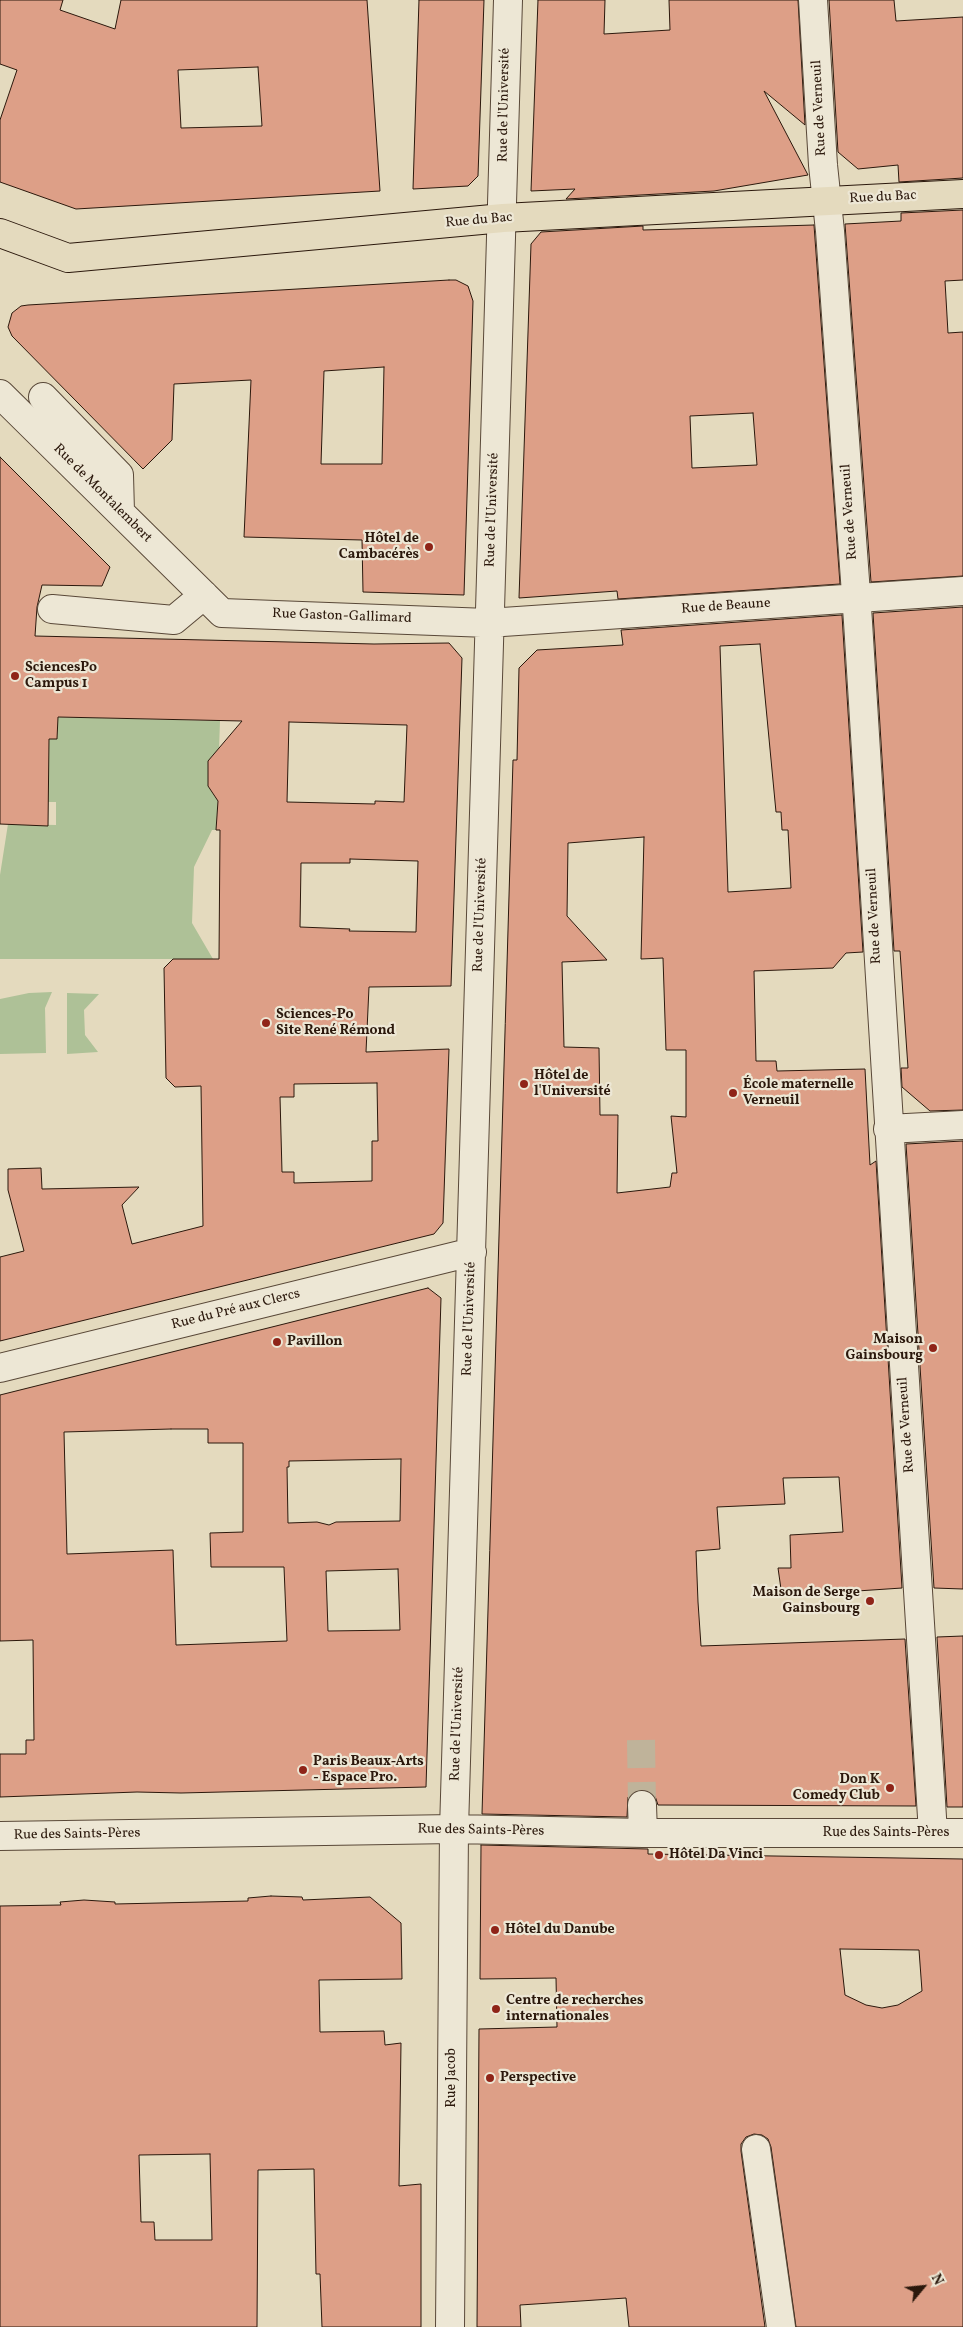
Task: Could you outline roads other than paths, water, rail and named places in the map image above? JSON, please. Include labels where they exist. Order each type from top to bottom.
[{"type":"main road","name":"Rue du Bac","points":[[0,233],[68,258],[503,218],[963,194]]},
{"type":"street","name":"Rue de l'Université","points":[[454,1829],[472,1252],[488,623],[503,218],[508,0]]},
{"type":"street","name":"Rue de Verneuil","points":[[813,0],[856,598],[933,1833]]},
{"type":"street","name":"Rue de Montalembert","points":[[0,394],[204,595]]},
{"type":"street","points":[[43,397],[119,475],[120,512]]},
{"type":"street","name":"Rue de Beaune","points":[[488,623],[963,591]]},
{"type":"street","name":"Rue Gaston-Gallimard","points":[[204,595],[222,613],[488,623]]},
{"type":"street","points":[[52,609],[174,620],[204,595]]},
{"type":"street","points":[[888,1129],[963,1125]]},
{"type":"street","name":"Rue du Pré aux Clercs","points":[[0,1368],[472,1252]]},
{"type":"street","points":[[642,1805],[642,1833]]},
{"type":"street","name":"Rue des Saints-Pères","points":[[0,1836],[454,1829],[642,1833],[963,1833]]},
{"type":"street","name":"Rue Jacob","points":[[450,2327],[454,1829]]},
{"type":"street","points":[[756,2149],[781,2327]]},
{"type":"tunnel","points":[[641,1740],[642,1805]]},
{"type":"place","name":"Hôtel de Cambacérès","points":[[429,547]]},
{"type":"place","name":"SciencesPo Campus 1","points":[[15,676]]},
{"type":"place","name":"Sciences-Po Site René Rémond","points":[[266,1023]]},
{"type":"place","name":"Hôtel de l'Université","points":[[524,1084]]},
{"type":"place","name":"École maternelle Verneuil","points":[[733,1093]]},
{"type":"place","name":"Pavillon","points":[[277,1342]]},
{"type":"place","name":"Maison Gainsbourg","points":[[933,1348]]},
{"type":"place","name":"Maison de Serge Gainsbourg","points":[[870,1601]]},
{"type":"place","name":"Paris Beaux-Arts - Espace Pro.","points":[[303,1770]]},
{"type":"place","name":"Don K Comedy Club","points":[[890,1788]]},
{"type":"place","name":"Hôtel Da Vinci","points":[[659,1855]]},
{"type":"place","name":"Hôtel du Danube","points":[[495,1930]]},
{"type":"place","name":"Centre de recherches internationales","points":[[496,2009]]},
{"type":"place","name":"Perspective","points":[[490,2078]]}]
